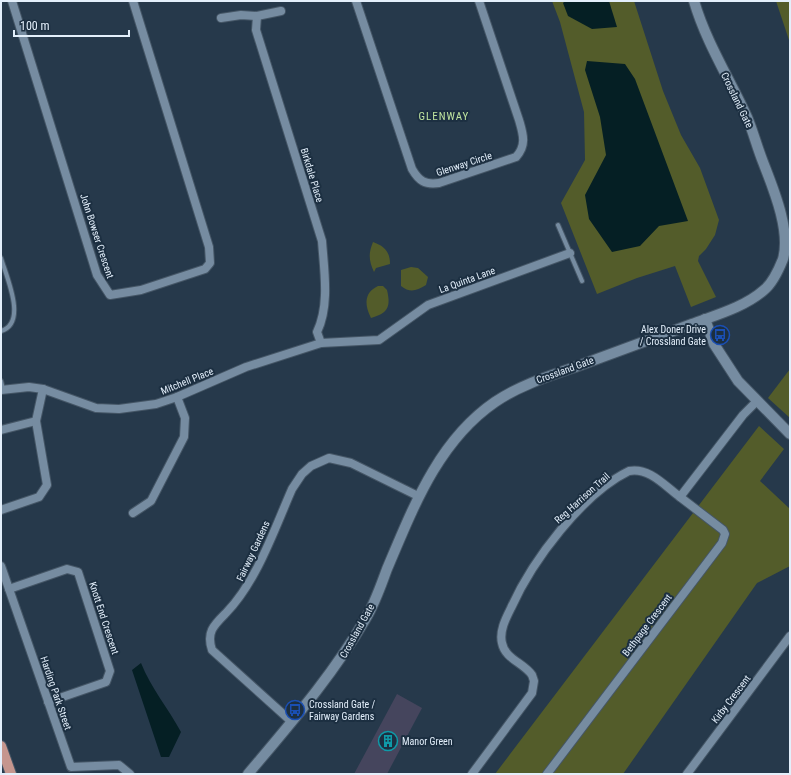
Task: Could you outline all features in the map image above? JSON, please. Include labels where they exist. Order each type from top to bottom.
[{"type":"main road","points":[[1,746],[11,774]]},
{"type":"street","name":"John Bowser Crescent","points":[[12,1],[98,275],[110,296],[141,290],[205,269],[210,263],[211,255],[201,217],[133,1]]},
{"type":"street","name":"Glenway Circle","points":[[356,1],[412,169],[419,180],[429,184],[439,183],[516,157],[522,151],[524,144],[524,136],[519,120],[479,1]]},
{"type":"street","name":"Crossland Gate","points":[[248,774],[292,722],[340,660],[368,614],[418,496],[458,434],[474,418],[496,402],[524,385],[705,319],[754,299],[767,288],[784,256],[784,221],[774,189],[748,121],[701,25],[694,1]]},
{"type":"street","points":[[220,18],[241,15],[257,16],[280,11]]},
{"type":"street","name":"Birkdale Place","points":[[257,16],[256,30],[322,241],[324,276],[323,319],[317,332],[321,343]]},
{"type":"street","name":"La Quinta Lane","points":[[379,340],[428,305],[570,253]]},
{"type":"street","points":[[705,319],[714,344],[738,382],[789,430]]},
{"type":"street","name":"Mitchell Place","points":[[2,386],[43,389],[96,408],[120,409],[156,404],[177,397],[246,367],[321,343],[379,340]]},
{"type":"street","points":[[1,510],[39,497],[47,485],[36,420],[43,389]]},
{"type":"street","points":[[133,513],[151,501],[184,437],[185,418],[177,397]]},
{"type":"street","points":[[680,497],[743,415],[757,401]]},
{"type":"street","points":[[1,430],[36,420]]},
{"type":"street","name":"Fairway Gardens","points":[[292,722],[212,650],[209,635],[217,621],[246,588],[292,489],[302,474],[311,466],[329,458],[351,463],[418,496]]},
{"type":"street","name":"Reg Harrison Trail","points":[[472,774],[532,693],[534,681],[530,671],[504,650],[501,633],[522,586],[560,530],[588,503],[630,471],[636,470],[647,472],[680,497]]},
{"type":"street","name":"Bethpage Crescent","points":[[547,774],[722,543],[725,534],[723,530],[680,497]]},
{"type":"street","name":"Harding Park Street","points":[[1,566],[71,767],[119,765],[130,774]]},
{"type":"street","name":"Knott End Crescent","points":[[9,589],[67,569],[78,572],[110,671],[106,682],[48,702]]},
{"type":"street","name":"Kirby Crescent","points":[[687,774],[790,636]]},
{"type":"lane","points":[[558,225],[582,281]]},
{"type":"lane","points":[[1,260],[15,304],[13,322],[6,330],[1,331]]},
{"type":"green space","points":[[552,1],[634,1],[663,91],[681,135],[700,168],[719,220],[715,235],[706,249],[699,256],[698,261],[716,297],[691,307],[675,266],[637,278],[597,294],[561,203],[585,160],[584,112],[560,22]]},
{"type":"green space","points":[[776,1],[790,1],[790,43]]},
{"type":"green space","points":[[373,242],[380,245],[388,252],[390,259],[390,264],[376,268],[374,272],[370,257],[370,250]]},
{"type":"green space","points":[[411,267],[418,268],[428,277],[426,285],[419,289],[413,290],[407,290],[401,286],[401,270]]},
{"type":"green space","points":[[378,286],[383,286],[387,290],[389,301],[385,311],[371,318],[367,309],[367,300],[370,292]]},
{"type":"green space","points":[[790,369],[790,418],[768,398]]},
{"type":"green space","points":[[759,426],[784,449],[760,481],[790,509],[790,566],[757,583],[623,774],[495,774]]},
{"type":"shaded area","points":[[565,1],[609,1],[617,27],[592,29],[568,16],[563,3]]},
{"type":"shaded area","points":[[587,61],[625,64],[635,79],[688,221],[659,226],[640,246],[612,252],[589,219],[585,195],[606,155],[600,117],[585,70]]},
{"type":"shaded area","points":[[141,663],[150,681],[181,732],[169,757],[161,757],[132,670]]},
{"type":"building","name":"Manor Green","points":[[397,694],[422,708],[387,774],[354,774]]},
{"type":"place","name":"Alex Doner Drive / Crossland Gate","points":[[720,335]]},
{"type":"place","name":"Crossland Gate / Fairway Gardens","points":[[295,710]]},
{"type":"place","name":"Manor Green","points":[[388,741]]},
{"type":"district","name":"GLENWAY","points":[[444,116]]}]
